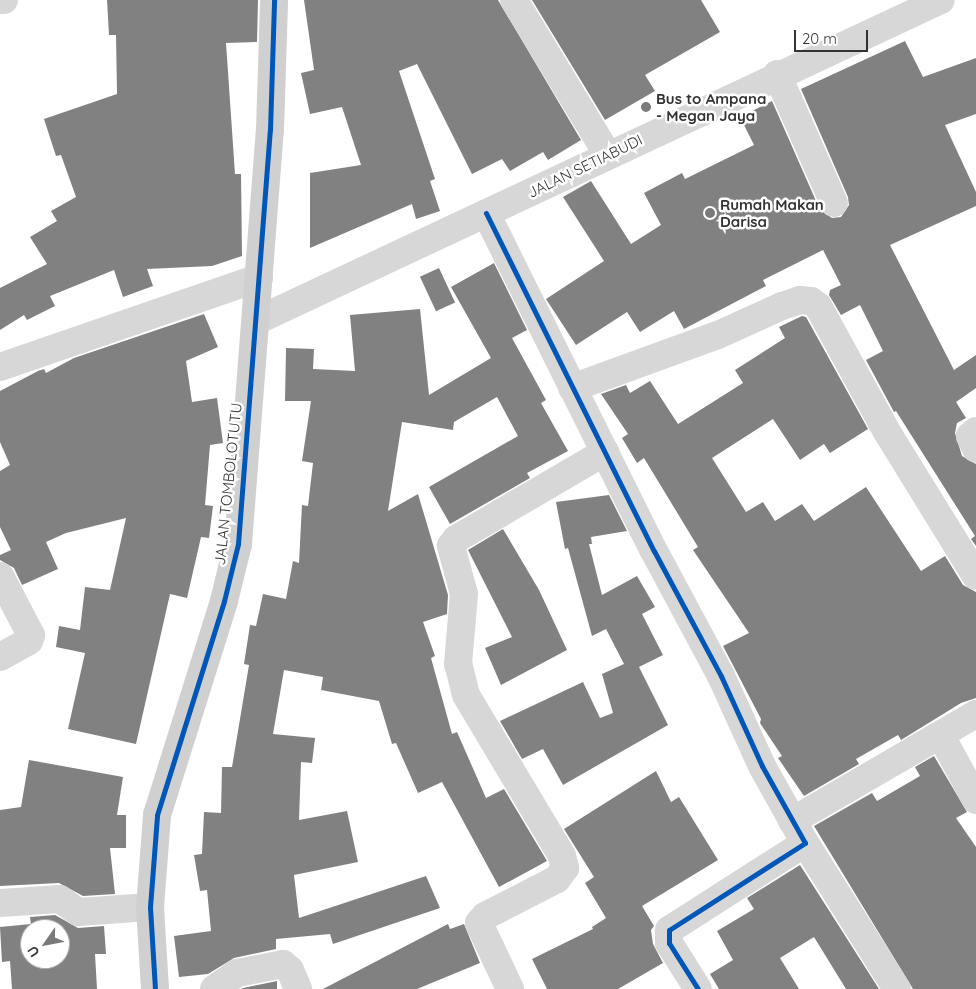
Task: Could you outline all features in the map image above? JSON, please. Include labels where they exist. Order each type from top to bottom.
[{"type":"street","name":"JALAN TOMBOLOTUTU","points":[[155,989],[150,907],[157,815],[221,610],[238,544],[270,130],[274,0]]},
{"type":"street","points":[[514,0],[608,155]]},
{"type":"street","name":"JALAN SETIABUDI","points":[[256,321],[778,74],[941,0]]},
{"type":"street","points":[[778,74],[834,202]]},
{"type":"street","points":[[486,213],[572,388],[798,832],[897,989]]},
{"type":"street","points":[[0,367],[259,278]]},
{"type":"street","points":[[572,388],[718,336],[782,306],[800,300],[811,301],[818,306],[887,432],[976,576]]},
{"type":"street","points":[[976,431],[970,436],[976,449]]},
{"type":"street","points":[[510,989],[479,923],[485,916],[557,879],[566,868],[562,856],[466,695],[458,664],[464,594],[451,546],[456,539],[605,452]]},
{"type":"street","points":[[0,576],[31,635],[29,641],[0,657]]},
{"type":"street","points":[[698,989],[669,943],[669,930],[798,832],[976,714]]},
{"type":"street","points":[[941,736],[976,800]]},
{"type":"street","points":[[0,903],[60,899],[78,912],[150,907]]},
{"type":"street","points":[[214,989],[237,973],[283,964],[290,970],[298,989]]},
{"type":"building","points":[[107,0],[258,0],[257,42],[226,43],[235,174],[241,174],[242,256],[212,266],[147,269],[153,286],[123,297],[114,270],[50,296],[55,306],[27,320],[24,315],[0,330],[0,288],[47,264],[30,237],[57,221],[51,211],[76,197],[61,155],[56,156],[44,119],[117,94],[116,35],[109,35]]},
{"type":"building","points":[[304,0],[498,0],[581,140],[548,160],[543,152],[510,171],[502,159],[472,174],[417,64],[399,71],[435,179],[430,181],[440,211],[416,219],[412,204],[310,248],[310,173],[361,165],[342,107],[310,114],[301,73],[314,70]]},
{"type":"building","points":[[532,0],[701,0],[720,32],[645,75],[655,91],[605,120]]},
{"type":"building","points":[[905,41],[923,77],[976,58],[976,114],[945,125],[976,192],[976,206],[890,245],[954,370],[976,355],[976,388],[956,402],[966,418],[957,423],[955,433],[962,456],[976,464],[976,546],[971,539],[975,536],[896,411],[894,412],[866,360],[883,351],[860,305],[841,315],[829,295],[830,290],[841,285],[823,250],[763,280],[766,286],[684,329],[674,311],[640,332],[627,312],[576,345],[546,299],[604,261],[563,197],[591,181],[631,244],[661,225],[644,193],[682,173],[685,179],[754,145],[740,117],[772,101],[820,210],[832,218],[841,217],[849,205],[848,197],[801,89]]},
{"type":"building","points":[[494,263],[527,330],[512,338],[546,400],[541,403],[568,451],[527,473],[530,478],[450,524],[429,487],[518,436],[497,397],[454,422],[453,430],[402,422],[388,511],[418,494],[448,595],[447,614],[423,622],[435,656],[431,658],[452,734],[457,732],[486,798],[504,789],[547,861],[499,887],[442,782],[418,793],[396,743],[392,744],[379,701],[321,690],[323,677],[284,670],[273,734],[315,738],[312,763],[301,762],[299,820],[347,811],[358,862],[294,875],[299,918],[426,876],[440,908],[333,944],[330,934],[276,939],[276,949],[234,958],[208,974],[179,977],[174,936],[211,931],[207,890],[200,891],[194,855],[202,854],[204,812],[221,813],[222,767],[232,767],[249,665],[244,664],[250,625],[256,626],[263,594],[286,599],[293,561],[299,563],[302,505],[308,506],[313,463],[302,461],[311,401],[285,401],[286,348],[314,349],[313,369],[355,371],[350,315],[420,309],[429,395],[491,358],[451,287]]},
{"type":"building","points":[[439,268],[455,302],[436,311],[420,277]]},
{"type":"building","points":[[204,314],[218,347],[186,361],[192,402],[217,398],[223,443],[210,445],[205,505],[213,506],[209,538],[201,537],[187,598],[170,594],[136,744],[68,729],[85,653],[56,647],[59,626],[80,630],[85,587],[110,590],[126,518],[66,533],[46,542],[58,569],[22,585],[14,568],[0,560],[0,555],[11,550],[0,527],[0,471],[10,465],[0,442],[0,391],[38,371],[44,369],[46,373],[74,358]]},
{"type":"building","points":[[802,316],[806,317],[868,429],[830,453],[824,444],[800,460],[773,419],[712,458],[746,512],[763,502],[775,521],[802,504],[814,521],[866,487],[921,571],[945,556],[963,585],[976,592],[976,698],[961,703],[901,740],[898,735],[856,759],[859,764],[804,796],[778,758],[782,756],[760,723],[761,719],[723,646],[749,633],[693,550],[698,547],[644,458],[637,463],[622,438],[628,434],[601,394],[626,385],[630,393],[650,381],[678,424],[743,383],[735,370],[785,338],[779,327]]},
{"type":"building","points":[[609,495],[627,531],[591,537],[592,544],[589,544],[602,595],[637,576],[655,607],[642,614],[663,655],[639,667],[668,725],[563,785],[543,749],[522,759],[500,721],[583,682],[600,718],[613,713],[602,674],[624,664],[606,629],[592,636],[568,548],[565,549],[556,502]]},
{"type":"building","points":[[503,529],[539,590],[567,650],[501,685],[485,648],[512,637],[468,550]]},
{"type":"building","points":[[934,756],[967,812],[956,818],[976,847],[976,989],[913,989],[814,826],[872,793],[877,801],[920,776],[915,767]]},
{"type":"building","points":[[29,760],[123,777],[117,815],[126,815],[126,848],[110,848],[115,894],[83,896],[59,883],[0,886],[0,810],[21,807]]},
{"type":"building","points":[[656,771],[671,802],[679,797],[718,860],[642,906],[654,926],[651,930],[653,944],[663,963],[618,989],[547,989],[532,959],[593,929],[592,927],[606,918],[585,883],[594,877],[564,829]]},
{"type":"building","points":[[800,865],[879,989],[846,989],[814,937],[780,958],[799,989],[719,989],[710,974],[733,960],[717,931],[754,909],[747,898]]},
{"type":"building","points":[[55,915],[62,919],[30,919],[30,917]]},
{"type":"building","points":[[70,923],[78,928],[104,926],[106,954],[95,954],[97,989],[12,989],[10,961],[2,962],[0,927],[20,925],[20,969],[70,969]]},
{"type":"building","points":[[448,924],[450,929],[464,924],[480,963],[417,989],[323,989]]},
{"type":"building","points":[[277,981],[277,989],[241,989],[243,988]]},
{"type":"cycle path","points":[[155,989],[150,907],[157,815],[224,601],[238,544],[270,130],[274,0]]},
{"type":"cycle path","points":[[486,213],[654,551],[721,676],[762,766],[805,843],[669,930],[669,943],[698,989]]},
{"type":"place","name":"Bus to Ampana - Megan Jaya","points":[[646,107]]},
{"type":"place","name":"Rumah Makan Darisa","points":[[710,213]]}]
